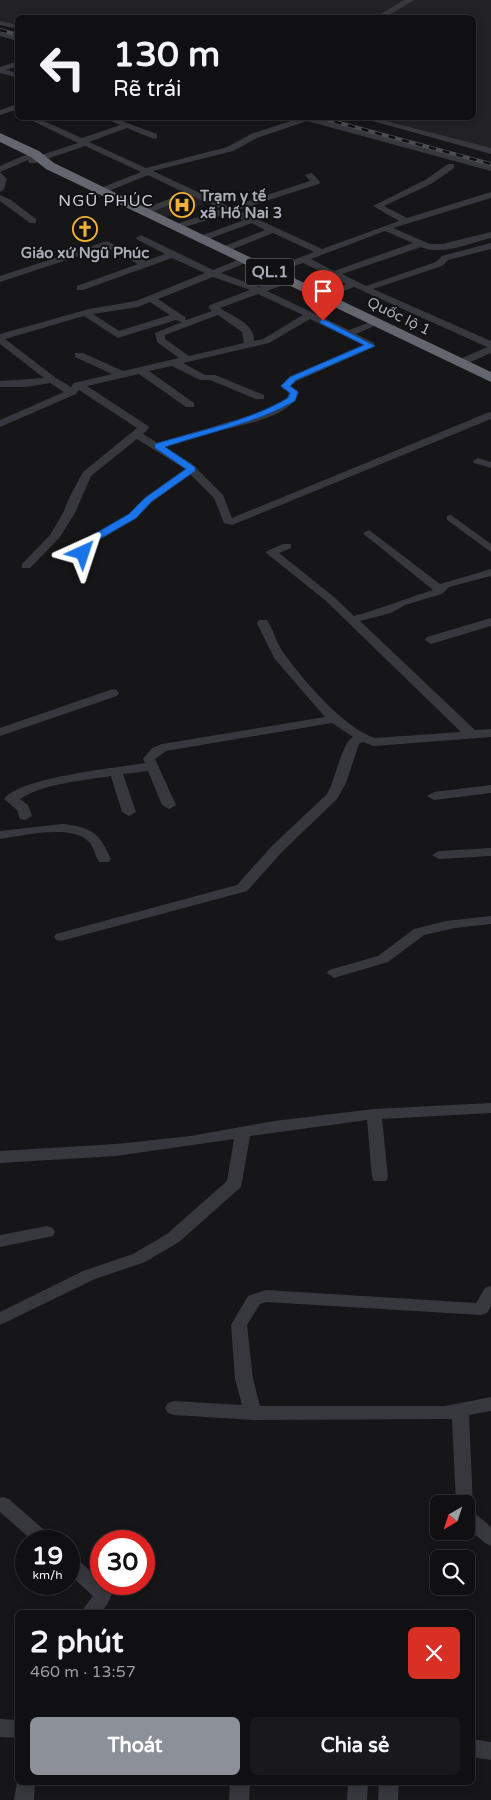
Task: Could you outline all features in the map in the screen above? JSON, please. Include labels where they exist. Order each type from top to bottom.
[{"type":"highway","name":"Quốc lộ 1","points":[[0,138],[36,159],[101,191],[491,378]]},
{"type":"highway","name":"Quốc lộ 1","points":[[0,148],[36,159]]},
{"type":"street","points":[[382,15],[410,0]]},
{"type":"street","points":[[0,22],[15,26]]},
{"type":"street","points":[[0,34],[15,38]]},
{"type":"street","points":[[0,71],[15,64]]},
{"type":"street","points":[[0,71],[15,75]]},
{"type":"street","points":[[0,113],[15,107]]},
{"type":"street","points":[[35,120],[321,252]]},
{"type":"street","points":[[112,120],[154,136]]},
{"type":"street","points":[[101,191],[169,163],[230,149],[254,136],[301,120]]},
{"type":"street","points":[[314,120],[491,168]]},
{"type":"street","points":[[374,120],[491,151]]},
{"type":"street","points":[[0,169],[36,159],[126,126]]},
{"type":"street","points":[[406,221],[377,206],[428,182],[451,166]]},
{"type":"street","points":[[176,227],[316,182],[308,175]]},
{"type":"street","points":[[0,176],[3,179],[0,189]]},
{"type":"street","points":[[144,212],[192,193]]},
{"type":"street","points":[[270,272],[385,228],[491,196]]},
{"type":"street","points":[[0,198],[33,221]]},
{"type":"street","points":[[200,239],[250,220]]},
{"type":"street","points":[[385,228],[420,244],[442,247],[491,235]]},
{"type":"street","points":[[224,250],[272,230]]},
{"type":"street","points":[[141,238],[214,274],[258,290],[370,346],[293,378],[285,386],[295,394],[288,403],[246,422],[203,432],[158,446]]},
{"type":"street","points":[[0,279],[107,244],[146,264]]},
{"type":"street","points":[[249,343],[250,338],[247,330],[212,307],[258,290],[334,274],[420,244]]},
{"type":"street","points":[[365,290],[439,264],[445,258],[491,246]]},
{"type":"street","points":[[80,288],[173,254]]},
{"type":"street","points":[[303,259],[365,290],[491,347]]},
{"type":"street","points":[[0,338],[84,313],[138,304],[246,260]]},
{"type":"street","points":[[321,296],[354,284]]},
{"type":"street","points":[[152,298],[182,319]]},
{"type":"street","points":[[84,313],[118,335],[218,312]]},
{"type":"street","points":[[0,424],[75,389],[122,374],[266,340],[310,315]]},
{"type":"street","points":[[348,334],[376,323]]},
{"type":"street","points":[[167,324],[160,333],[160,340],[186,359]]},
{"type":"street","points":[[0,338],[52,380],[75,389],[144,428],[87,474],[75,496],[69,513],[54,537],[26,566]]},
{"type":"street","points":[[460,363],[491,347]]},
{"type":"street","points":[[79,355],[122,374]]},
{"type":"street","points":[[172,362],[204,378],[211,377],[260,397]]},
{"type":"street","points":[[140,370],[190,405]]},
{"type":"street","points":[[0,384],[26,384],[52,380]]},
{"type":"street","points":[[136,434],[158,446],[191,469],[219,497],[228,521],[232,522],[491,415]]},
{"type":"street","points":[[478,461],[491,465]]},
{"type":"street","points":[[83,553],[94,538],[133,516],[148,500],[191,469]]},
{"type":"street","points":[[451,518],[491,549]]},
{"type":"street","points":[[370,533],[441,590]]},
{"type":"street","points":[[287,546],[272,552],[351,620],[471,734]]},
{"type":"street","points":[[351,620],[387,611],[401,603],[441,590],[445,586],[491,572]]},
{"type":"street","points":[[431,640],[491,622]]},
{"type":"street","points":[[263,623],[278,655],[334,719],[350,728],[362,738],[374,742],[491,733]]},
{"type":"street","points":[[0,732],[113,693]]},
{"type":"street","points":[[169,805],[149,759],[153,753],[166,746],[334,719]]},
{"type":"street","points":[[61,937],[242,888],[253,878],[277,849],[332,796],[340,783],[353,742],[362,738]]},
{"type":"street","points":[[26,816],[23,808],[11,799],[13,797],[48,785],[152,766]]},
{"type":"street","points":[[116,773],[129,812]]},
{"type":"street","points":[[434,796],[491,789]]},
{"type":"street","points":[[0,835],[51,828],[84,832],[93,838],[104,859]]},
{"type":"street","points":[[439,855],[491,852]]},
{"type":"street","points":[[334,972],[384,959],[394,952],[405,939],[418,932],[453,924],[491,920]]},
{"type":"street","points":[[0,1157],[116,1150],[374,1114],[491,1108]]},
{"type":"street","points":[[374,1114],[380,1178]]},
{"type":"street","points":[[0,1319],[89,1275],[139,1258],[173,1238],[235,1183],[243,1132]]},
{"type":"street","points":[[0,1241],[47,1232]]},
{"type":"street","points":[[253,1413],[244,1379],[239,1325],[254,1300],[266,1296],[481,1309],[491,1292]]},
{"type":"street","points":[[174,1408],[253,1413],[445,1413],[491,1404]]},
{"type":"street","points":[[460,1410],[465,1495]]},
{"type":"street","points":[[3,1504],[33,1530]]},
{"type":"street","points":[[475,1524],[491,1538]]},
{"type":"street","points":[[80,1572],[103,1594],[102,1599],[92,1610]]},
{"type":"street","points":[[0,1728],[15,1729]]},
{"type":"street","points":[[475,1748],[491,1751]]},
{"type":"street","points":[[24,1800],[25,1785]]},
{"type":"street","points":[[239,1800],[240,1785]]},
{"type":"street","points":[[357,1800],[358,1785]]},
{"type":"street","points":[[388,1800],[389,1785]]},
{"type":"shaded area","points":[[0,0],[491,0],[491,149],[382,120],[476,120],[476,15],[15,15],[15,25],[0,21]]},
{"type":"shaded area","name":"Trạm y tế xã Hố Nai 3","points":[[192,194],[210,202],[164,218],[149,211]]},
{"type":"railway","points":[[0,30],[15,34]]},
{"type":"railway","points":[[328,120],[491,164]]},
{"type":"place","name":"Trạm y tế xã Hố Nai 3","points":[[182,205]]},
{"type":"place","name":"Giáo xứ Ngũ Phúc","points":[[85,229]]},
{"type":"district","name":"NGŨ PHÚC","points":[[106,201]]},
{"type":"route","points":[[83,553],[94,538],[133,516],[148,500],[191,469],[158,446],[230,424],[246,422],[270,412],[292,399],[295,394],[294,392],[285,386],[293,378],[370,346],[323,321]]}]
